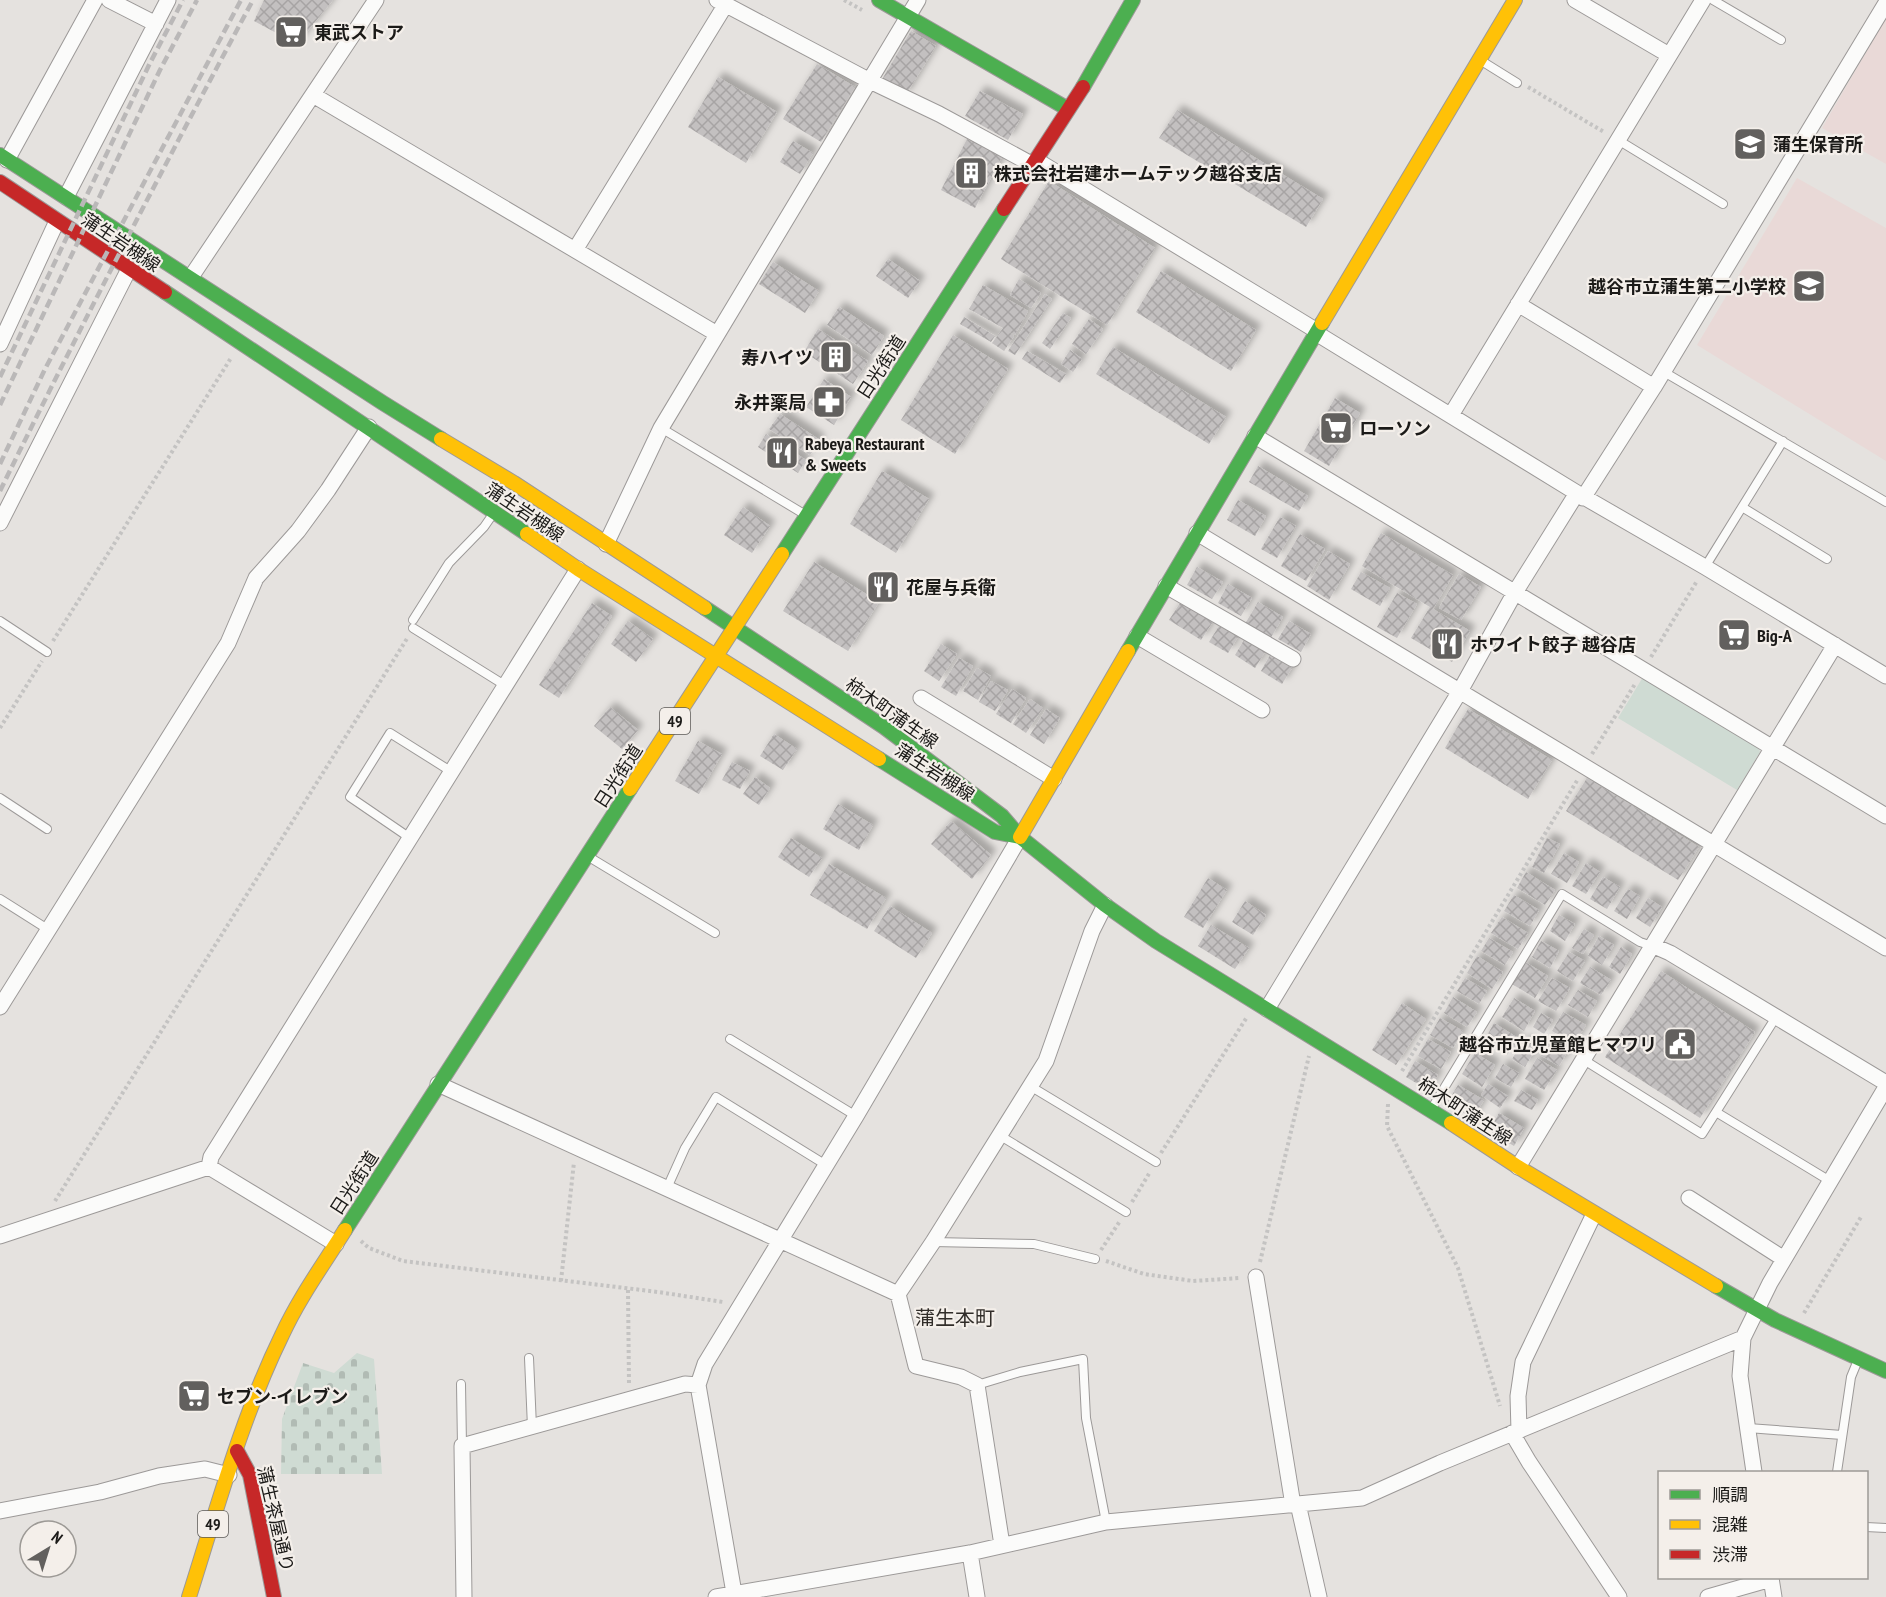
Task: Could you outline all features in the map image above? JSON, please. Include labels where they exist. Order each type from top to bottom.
[{"type":"main road","points":[[879,0],[1068,109]]},
{"type":"main road","name":"日光街道","points":[[189,1597],[268,1361],[282,1332],[438,1084],[588,856],[1034,163],[1133,0]]},
{"type":"main road","points":[[1020,837],[1197,533],[1515,0]]},
{"type":"main road","name":"蒲生岩槻線","points":[[4,157],[191,276],[383,403],[514,483],[735,628]]},
{"type":"main road","name":"蒲生岩槻線","points":[[0,182],[369,426],[578,569],[995,832],[1020,837],[1042,853]]},
{"type":"main road","name":"柿木町蒲生線","points":[[735,628],[884,727],[1002,816],[1020,837]]},
{"type":"main road","name":"柿木町蒲生線","points":[[1042,853],[1105,905],[1156,941],[1313,1038],[1391,1094],[1431,1110],[1593,1214],[1757,1310],[1886,1371]]},
{"type":"main road","name":"蒲生茶屋通り","points":[[237,1451],[250,1475],[274,1597]]},
{"type":"street","points":[[4,157],[95,0]]},
{"type":"street","points":[[109,0],[156,24]]},
{"type":"street","points":[[66,197],[168,0]]},
{"type":"street","points":[[191,276],[376,0]]},
{"type":"street","points":[[606,544],[661,428],[918,0]]},
{"type":"street","points":[[1575,0],[1670,55]]},
{"type":"street","points":[[1451,415],[1703,0]]},
{"type":"street","points":[[575,250],[722,2],[870,81],[1034,163],[1316,332],[1580,496],[1705,567],[1886,676]]},
{"type":"street","points":[[1267,1009],[1460,691],[1514,594],[1664,372],[1886,3]]},
{"type":"street","points":[[313,95],[717,334]]},
{"type":"street","points":[[0,344],[57,221]]},
{"type":"street","points":[[0,523],[129,269]]},
{"type":"street","points":[[1518,304],[1654,387]]},
{"type":"street","points":[[2,998],[49,930],[228,643],[256,578],[298,531],[322,499],[369,426]]},
{"type":"street","points":[[1255,436],[1886,816]]},
{"type":"street","points":[[1197,533],[1886,948]]},
{"type":"street","points":[[208,1167],[211,1157],[578,569]]},
{"type":"street","points":[[1166,586],[1293,659]]},
{"type":"street","points":[[1137,636],[1262,710]]},
{"type":"street","points":[[1518,1167],[1835,645]]},
{"type":"street","points":[[921,698],[1054,779]]},
{"type":"street","points":[[1020,837],[856,1116],[705,1364],[698,1385],[726,1596],[970,1553],[1106,1522],[1362,1498],[1743,1338]]},
{"type":"street","points":[[1002,1545],[977,1385],[961,1377],[916,1366],[898,1294],[1046,1061],[1092,931],[1105,905]]},
{"type":"street","points":[[1654,946],[1670,953],[1886,1085],[1784,1259],[1743,1338],[1740,1376],[1754,1471]]},
{"type":"street","points":[[438,1084],[898,1294]]},
{"type":"street","points":[[0,1236],[208,1167],[336,1244]]},
{"type":"street","points":[[1689,1198],[1784,1259]]},
{"type":"street","points":[[1593,1214],[1523,1362],[1515,1432],[1529,1462],[1619,1597]]},
{"type":"street","points":[[1256,1277],[1295,1504],[1320,1597]]},
{"type":"street","points":[[464,1597],[462,1446],[685,1384],[698,1385]]},
{"type":"street","points":[[0,1511],[100,1492],[159,1476],[205,1469],[229,1475]]},
{"type":"street","points":[[970,1553],[977,1597]]},
{"type":"street","points":[[1708,1597],[1768,1579]]},
{"type":"street","points":[[1771,1579],[1774,1597]]},
{"type":"lane","points":[[1713,0],[1780,40]]},
{"type":"lane","points":[[1479,59],[1517,83]]},
{"type":"lane","points":[[1618,140],[1723,204]]},
{"type":"lane","points":[[1664,372],[1886,502]]},
{"type":"lane","points":[[661,428],[807,516]]},
{"type":"lane","points":[[1705,567],[1783,441]]},
{"type":"lane","points":[[1743,507],[1827,559]]},
{"type":"lane","points":[[494,513],[484,527],[449,563],[413,624],[506,686]]},
{"type":"lane","points":[[0,621],[47,652]]},
{"type":"lane","points":[[410,838],[350,797],[390,733],[452,772]]},
{"type":"lane","points":[[0,798],[47,829]]},
{"type":"lane","points":[[588,856],[714,933]]},
{"type":"lane","points":[[1431,1110],[1562,894],[1640,942],[1654,946]]},
{"type":"lane","points":[[0,899],[49,930]]},
{"type":"lane","points":[[1584,1060],[1702,1134],[1776,1017]]},
{"type":"lane","points":[[730,1039],[856,1116]]},
{"type":"lane","points":[[1030,1086],[1156,1162]]},
{"type":"lane","points":[[667,1188],[685,1148],[716,1097],[826,1165]]},
{"type":"lane","points":[[1716,1112],[1830,1181]]},
{"type":"lane","points":[[999,1135],[1126,1212]]},
{"type":"lane","points":[[933,1242],[1034,1244],[1095,1259]]},
{"type":"lane","points":[[529,1358],[532,1427]]},
{"type":"lane","points":[[977,1385],[1020,1372],[1083,1359],[1086,1418],[1106,1522]]},
{"type":"lane","points":[[1837,1471],[1851,1377],[1859,1359]]},
{"type":"lane","points":[[461,1384],[462,1446]]},
{"type":"lane","points":[[1747,1428],[1842,1435]]},
{"type":"lane","points":[[1868,1527],[1886,1528]]},
{"type":"path","points":[[1517,83],[1519,82],[1618,140]]},
{"type":"path","points":[[0,728],[233,355]]},
{"type":"path","points":[[1503,1417],[1458,1268],[1387,1126],[1387,1105],[1391,1094],[1705,567]]},
{"type":"path","points":[[40,1223],[64,1189],[413,624]]},
{"type":"path","points":[[1249,1015],[1095,1259],[1144,1274],[1193,1281],[1256,1277],[1313,1038]]},
{"type":"path","points":[[561,1281],[576,1146]]},
{"type":"path","points":[[1798,1330],[1802,1316],[1862,1217]]},
{"type":"path","points":[[345,1230],[369,1248],[403,1261],[658,1292],[741,1306]]},
{"type":"path","points":[[628,1290],[630,1401]]},
{"type":"shaded area","points":[[1886,18],[1886,164],[1822,128]]},
{"type":"shaded area","name":"越谷市立蒲生第二小学校","points":[[1797,178],[1886,228],[1886,461],[1697,345]]},
{"type":"green space","points":[[1643,677],[1758,745],[1760,752],[1737,790],[1618,718]]},
{"type":"green space","points":[[357,1353],[374,1359],[382,1474],[281,1474],[282,1419],[303,1363],[334,1373]]},
{"type":"building","name":"東武ストア","points":[[264,0],[333,0],[297,44],[254,21]]},
{"type":"building","points":[[911,31],[936,46],[905,96],[881,81]]},
{"type":"building","points":[[817,64],[855,87],[821,142],[783,119]]},
{"type":"building","points":[[718,77],[777,112],[746,163],[688,127]]},
{"type":"building","points":[[980,91],[1023,114],[1008,140],[965,116]]},
{"type":"building","points":[[1177,110],[1323,199],[1306,227],[1159,138]]},
{"type":"building","name":"株式会社岩建ホームテック越谷支店","points":[[967,139],[1002,157],[975,208],[941,190]]},
{"type":"building","points":[[793,141],[813,153],[800,174],[780,162]]},
{"type":"building","points":[[1049,181],[1155,248],[1107,325],[1001,259]]},
{"type":"building","points":[[888,259],[920,281],[908,298],[876,276]]},
{"type":"building","points":[[773,262],[819,291],[805,313],[759,284]]},
{"type":"building","points":[[1161,271],[1256,330],[1231,371],[1136,312]]},
{"type":"building","points":[[1019,279],[1041,293],[1031,308],[1010,295]]},
{"type":"building","points":[[983,285],[1028,311],[1015,335],[1008,331],[1014,336],[1004,351],[992,343],[1003,328],[969,309]]},
{"type":"building","points":[[1045,294],[1052,299],[1015,355],[1008,351]]},
{"type":"building","points":[[839,307],[884,336],[872,355],[827,325]]},
{"type":"building","points":[[1063,313],[1071,318],[1050,349],[1042,343]]},
{"type":"building","points":[[964,317],[995,336],[991,342],[960,324]]},
{"type":"building","points":[[1089,319],[1103,329],[1086,354],[1072,344]]},
{"type":"building","name":"寿ハイツ","points":[[818,329],[868,361],[853,384],[804,352]]},
{"type":"building","points":[[953,335],[1008,369],[955,454],[901,420]]},
{"type":"building","points":[[1113,347],[1226,417],[1209,444],[1096,374]]},
{"type":"building","points":[[1070,350],[1082,359],[1073,372],[1061,364]]},
{"type":"building","points":[[1027,351],[1066,374],[1060,383],[1022,359]]},
{"type":"building","name":"永井薬局","points":[[824,379],[851,397],[834,425],[806,407]]},
{"type":"building","points":[[1335,398],[1360,413],[1329,466],[1304,451]]},
{"type":"building","points":[[780,414],[820,440],[810,455],[769,429]]},
{"type":"building","name":"Rabeya Restaurant & Sweets","points":[[766,434],[806,460],[798,473],[758,447]]},
{"type":"building","points":[[1258,466],[1308,496],[1299,511],[1249,482]]},
{"type":"building","points":[[882,471],[929,499],[896,553],[850,524]]},
{"type":"building","points":[[1238,500],[1266,516],[1255,536],[1227,520]]},
{"type":"building","points":[[743,507],[770,526],[752,553],[724,535]]},
{"type":"building","points":[[1280,517],[1296,526],[1277,558],[1261,549]]},
{"type":"building","points":[[1381,533],[1453,575],[1433,609],[1470,631],[1452,662],[1411,638],[1430,607],[1362,566]]},
{"type":"building","points":[[1300,534],[1325,549],[1306,581],[1281,566]]},
{"type":"building","points":[[1328,551],[1350,564],[1329,600],[1307,586]]},
{"type":"building","points":[[814,562],[879,602],[848,651],[783,611]]},
{"type":"building","points":[[1197,567],[1223,582],[1212,599],[1187,585]]},
{"type":"building","points":[[1361,572],[1390,588],[1380,606],[1351,589]]},
{"type":"building","points":[[1459,574],[1481,587],[1461,620],[1439,608]]},
{"type":"building","points":[[1228,584],[1252,598],[1241,616],[1218,603]]},
{"type":"building","points":[[1397,593],[1417,604],[1397,638],[1377,627]]},
{"type":"building","points":[[1182,600],[1214,620],[1201,640],[1169,620]]},
{"type":"building","points":[[1258,602],[1283,617],[1270,639],[1245,624]]},
{"type":"building","points":[[592,603],[612,616],[559,698],[539,685]]},
{"type":"building","points":[[628,621],[653,639],[636,662],[611,644]]},
{"type":"building","points":[[1289,621],[1311,634],[1301,652],[1278,639]]},
{"type":"building","points":[[1219,626],[1238,637],[1228,653],[1209,642]]},
{"type":"building","points":[[1244,640],[1265,652],[1255,668],[1235,655]]},
{"type":"building","points":[[941,644],[957,654],[939,681],[924,671]]},
{"type":"building","points":[[1270,655],[1292,668],[1282,684],[1261,671]]},
{"type":"building","points":[[959,658],[973,666],[956,696],[941,687]]},
{"type":"building","points":[[977,668],[991,676],[978,700],[963,691]]},
{"type":"building","points":[[991,681],[1008,690],[995,711],[979,702]]},
{"type":"building","points":[[1012,689],[1026,698],[1011,723],[996,714]]},
{"type":"building","points":[[1030,699],[1043,708],[1026,733],[1013,724]]},
{"type":"building","points":[[610,707],[638,730],[622,749],[594,726]]},
{"type":"building","points":[[1046,709],[1060,718],[1044,744],[1030,735]]},
{"type":"building","points":[[1468,709],[1552,760],[1528,799],[1445,748]]},
{"type":"building","points":[[774,734],[797,749],[783,770],[760,756]]},
{"type":"building","points":[[698,741],[722,754],[699,794],[675,781]]},
{"type":"building","points":[[732,762],[750,771],[740,789],[722,780]]},
{"type":"building","points":[[755,777],[770,788],[759,805],[743,794]]},
{"type":"building","points":[[1587,778],[1699,847],[1678,880],[1566,811]]},
{"type":"building","points":[[838,804],[873,825],[859,850],[823,829]]},
{"type":"building","points":[[951,821],[991,855],[972,879],[931,844]]},
{"type":"building","points":[[791,838],[822,858],[809,877],[778,857]]},
{"type":"building","points":[[1547,838],[1560,844],[1544,873],[1532,867]]},
{"type":"building","points":[[1564,853],[1579,862],[1567,883],[1551,874]]},
{"type":"building","points":[[1586,863],[1600,872],[1586,894],[1572,886]]},
{"type":"building","points":[[829,864],[886,898],[867,929],[810,895]]},
{"type":"building","points":[[1526,872],[1555,890],[1545,905],[1517,888]]},
{"type":"building","points":[[1603,877],[1620,887],[1607,909],[1590,899]]},
{"type":"building","points":[[1208,878],[1227,890],[1203,928],[1184,917]]},
{"type":"building","points":[[1628,889],[1640,896],[1627,919],[1614,911]]},
{"type":"building","points":[[1514,895],[1539,910],[1530,926],[1504,911]]},
{"type":"building","points":[[1648,898],[1662,907],[1650,927],[1636,918]]},
{"type":"building","points":[[1245,901],[1266,915],[1253,935],[1232,922]]},
{"type":"building","points":[[890,906],[932,933],[916,958],[874,931]]},
{"type":"building","points":[[1559,915],[1575,924],[1565,941],[1550,931]]},
{"type":"building","points":[[1502,917],[1528,933],[1518,949],[1491,933]]},
{"type":"building","points":[[1211,925],[1249,948],[1235,969],[1198,946]]},
{"type":"building","points":[[1584,929],[1594,935],[1583,954],[1572,948]]},
{"type":"building","points":[[1599,936],[1614,945],[1602,965],[1588,956]]},
{"type":"building","points":[[1489,938],[1513,952],[1505,965],[1481,951]]},
{"type":"building","points":[[1541,941],[1559,951],[1550,968],[1532,957]]},
{"type":"building","points":[[1621,947],[1632,954],[1620,974],[1609,967]]},
{"type":"building","points":[[1569,952],[1585,961],[1573,981],[1557,971]]},
{"type":"building","points":[[1477,956],[1503,972],[1492,989],[1467,973]]},
{"type":"building","points":[[1525,962],[1548,976],[1535,998],[1512,984]]},
{"type":"building","points":[[1590,967],[1611,980],[1601,995],[1580,983]]},
{"type":"building","name":"越谷市立児童館ヒマワリ","points":[[1661,971],[1755,1032],[1700,1118],[1605,1057]]},
{"type":"building","points":[[1465,978],[1487,991],[1479,1004],[1457,991]]},
{"type":"building","points":[[1552,978],[1570,988],[1556,1011],[1538,1001]]},
{"type":"building","points":[[1578,990],[1597,1001],[1588,1017],[1568,1005]]},
{"type":"building","points":[[1453,997],[1477,1012],[1467,1027],[1444,1013]]},
{"type":"building","points":[[1514,998],[1535,1011],[1524,1031],[1502,1017]]},
{"type":"building","points":[[1402,1003],[1426,1019],[1396,1065],[1372,1050]]},
{"type":"building","points":[[1563,1012],[1586,1025],[1574,1044],[1552,1031]]},
{"type":"building","points":[[1541,1013],[1553,1020],[1544,1034],[1533,1027]]},
{"type":"building","points":[[1440,1018],[1463,1031],[1453,1048],[1430,1035]]},
{"type":"building","points":[[1494,1023],[1518,1038],[1507,1055],[1484,1041]]},
{"type":"building","points":[[1550,1038],[1569,1049],[1559,1066],[1540,1055]]},
{"type":"building","points":[[1428,1039],[1451,1052],[1441,1069],[1418,1056]]},
{"type":"building","points":[[1524,1040],[1536,1048],[1525,1067],[1512,1059]]},
{"type":"building","points":[[1475,1053],[1495,1065],[1482,1087],[1462,1074]]},
{"type":"building","points":[[1537,1058],[1557,1070],[1544,1090],[1525,1079]]},
{"type":"building","points":[[1415,1061],[1438,1075],[1428,1090],[1406,1077]]},
{"type":"building","points":[[1503,1064],[1519,1073],[1511,1087],[1495,1078]]},
{"type":"building","points":[[1488,1084],[1508,1096],[1500,1108],[1481,1095]]},
{"type":"building","points":[[1458,1085],[1484,1100],[1473,1118],[1447,1103]]},
{"type":"building","points":[[1521,1090],[1538,1100],[1532,1110],[1514,1101]]},
{"type":"building","points":[[1499,1113],[1524,1128],[1514,1146],[1489,1131]]},
{"type":"railway","points":[[0,377],[150,63],[183,0]]},
{"type":"railway","points":[[0,405],[160,70],[197,0]]},
{"type":"railway","points":[[0,464],[45,369],[241,0]]},
{"type":"railway","points":[[0,491],[124,244],[253,0]]},
{"type":"traffic: fast","points":[[879,0],[1068,109]]},
{"type":"traffic: fast","points":[[1083,87],[1133,0]]},
{"type":"traffic: fast","points":[[0,155],[441,439]]},
{"type":"traffic: fast","points":[[782,554],[1004,209]]},
{"type":"traffic: fast","points":[[165,292],[527,534]]},
{"type":"traffic: fast","points":[[1128,651],[1322,323]]},
{"type":"traffic: fast","points":[[705,608],[884,727],[1002,816],[1020,837]]},
{"type":"traffic: fast","points":[[879,759],[995,832],[1020,837],[1105,905],[1156,941],[1451,1123]]},
{"type":"traffic: fast","points":[[345,1230],[630,789]]},
{"type":"traffic: fast","points":[[1716,1286],[1775,1320],[1886,1371]]},
{"type":"traffic: slow","points":[[1322,323],[1515,0]]},
{"type":"traffic: slow","points":[[441,439],[514,483],[705,608]]},
{"type":"traffic: slow","points":[[527,534],[578,569],[879,759]]},
{"type":"traffic: slow","points":[[630,789],[782,554]]},
{"type":"traffic: slow","points":[[1020,837],[1128,651]]},
{"type":"traffic: slow","points":[[1451,1123],[1518,1167],[1716,1286]]},
{"type":"traffic: slow","points":[[189,1597],[231,1464],[267,1367],[296,1308],[345,1230]]},
{"type":"traffic: jam","points":[[1004,209],[1083,87]]},
{"type":"traffic: jam","points":[[0,182],[165,292]]},
{"type":"traffic: jam","points":[[237,1451],[250,1475],[274,1597]]},
{"type":"place","name":"東武ストア","points":[[291,32]]},
{"type":"place","name":"蒲生保育所","points":[[1750,144]]},
{"type":"place","name":"株式会社岩建ホームテック越谷支店","points":[[971,173]]},
{"type":"place","name":"越谷市立蒲生第二小学校","points":[[1809,286]]},
{"type":"place","name":"寿ハイツ","points":[[836,357]]},
{"type":"place","name":"永井薬局","points":[[829,402]]},
{"type":"place","name":"ローソン","points":[[1336,428]]},
{"type":"place","name":"Rabeya Restaurant & Sweets","points":[[782,453]]},
{"type":"place","name":"花屋与兵衛","points":[[883,587]]},
{"type":"place","name":"Big-A","points":[[1734,635]]},
{"type":"place","name":"ホワイト餃子 越谷店","points":[[1447,644]]},
{"type":"place","name":"越谷市立児童館ヒマワリ","points":[[1680,1044]]},
{"type":"place","name":"セブン-イレブン","points":[[194,1396]]},
{"type":"district","name":"蒲生本町","points":[[955,1318]]}]
